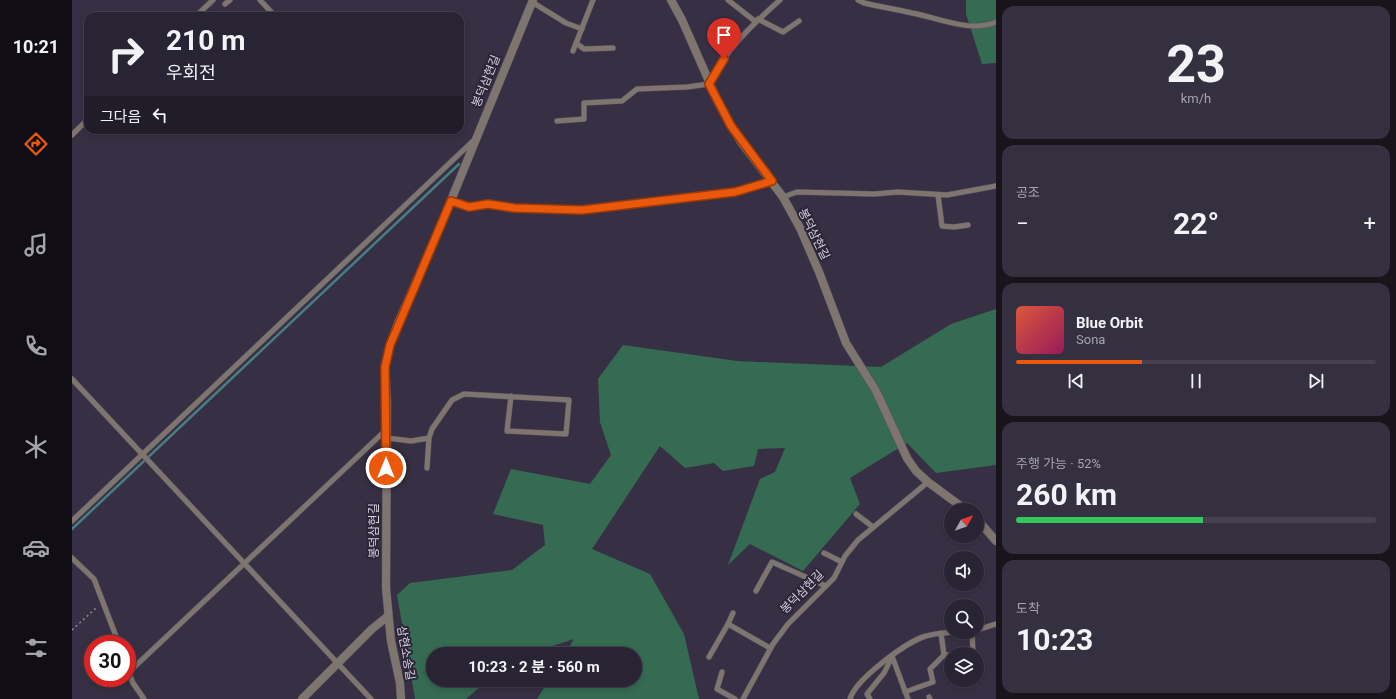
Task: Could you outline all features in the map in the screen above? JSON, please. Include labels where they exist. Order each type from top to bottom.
[{"type":"street","name":"봉덕삼현길","points":[[671,0],[682,20],[709,84],[731,126],[783,197],[800,228],[819,272],[846,343],[872,385],[907,458],[916,471],[928,482],[956,503]]},
{"type":"street","name":"봉덕삼현길","points":[[388,614],[386,588],[387,429],[385,367],[390,345],[451,201],[532,1]]},
{"type":"street","points":[[984,527],[996,540]]},
{"type":"street","points":[[302,699],[388,614]]},
{"type":"street","name":"삼현소송길","points":[[388,614],[401,699]]},
{"type":"lane","points":[[200,12],[213,0]]},
{"type":"lane","points":[[260,0],[271,12]]},
{"type":"lane","points":[[573,50],[594,0]]},
{"type":"lane","points":[[728,0],[757,20],[783,32],[799,21]]},
{"type":"lane","points":[[557,121],[584,119],[584,104],[622,101],[637,89],[687,87],[709,84],[724,59],[757,20],[780,0]]},
{"type":"lane","points":[[858,0],[864,3],[915,13],[949,23],[984,26],[996,22]]},
{"type":"lane","points":[[532,1],[566,23],[582,29]]},
{"type":"lane","points":[[576,43],[584,49],[613,48]]},
{"type":"lane","points":[[72,135],[84,123]]},
{"type":"lane","points":[[72,521],[475,139]]},
{"type":"lane","points":[[451,201],[469,207],[488,204],[514,208],[582,210],[735,192],[772,181]]},
{"type":"lane","points":[[783,197],[797,192],[874,194],[898,192],[938,195],[963,193],[996,186]]},
{"type":"lane","points":[[938,195],[942,226],[954,227],[968,225]]},
{"type":"lane","points":[[72,379],[371,699]]},
{"type":"lane","points":[[427,468],[429,438],[432,429],[452,400],[464,394],[511,396],[568,400],[566,434],[507,431],[511,396]]},
{"type":"lane","points":[[136,663],[245,563],[387,429]]},
{"type":"lane","points":[[387,438],[411,441],[429,438]]},
{"type":"lane","name":"봉덕삼현길","points":[[743,699],[770,648],[788,624],[834,578],[842,562],[858,540],[928,482]]},
{"type":"lane","points":[[856,514],[873,527]]},
{"type":"lane","points":[[824,553],[842,562]]},
{"type":"lane","points":[[72,558],[85,569],[94,580],[116,635]]},
{"type":"lane","points":[[756,591],[772,562],[826,586]]},
{"type":"lane","points":[[709,657],[733,613]]},
{"type":"lane","points":[[728,624],[770,648]]},
{"type":"lane","points":[[984,628],[996,624]]},
{"type":"lane","points":[[905,692],[933,682],[930,668],[944,655],[941,633]]},
{"type":"lane","points":[[850,699],[856,688],[892,656],[919,639],[944,633]]},
{"type":"lane","points":[[892,656],[908,699]]},
{"type":"lane","points":[[870,699],[867,694],[869,690],[884,673],[892,656]]},
{"type":"lane","points":[[722,672],[717,689],[735,699]]},
{"type":"lane","points":[[136,687],[144,699]]},
{"type":"path","points":[[72,630],[103,601]]},
{"type":"green space","points":[[966,0],[996,0],[996,63],[982,64],[966,14]]},
{"type":"green space","points":[[996,309],[996,465],[936,473],[907,443],[850,478],[860,504],[803,571],[750,544],[728,565],[760,479],[775,472],[785,448],[758,449],[754,466],[723,471],[714,463],[685,468],[660,446],[592,549],[650,574],[684,634],[699,699],[537,699],[545,687],[642,687],[642,647],[569,647],[574,639],[549,647],[426,647],[426,687],[480,687],[466,699],[415,699],[397,595],[410,583],[512,570],[545,545],[543,525],[493,514],[511,469],[590,484],[611,455],[600,422],[598,379],[623,345],[737,361],[881,367],[951,324]]},
{"type":"waterway","points":[[72,529],[459,164]]},
{"type":"route","points":[[386,468],[387,404],[385,367],[390,345],[398,323],[451,201],[469,207],[488,204],[514,208],[582,210],[638,205],[735,192],[765,185],[772,181],[741,142],[718,104],[709,84],[724,59]]}]
